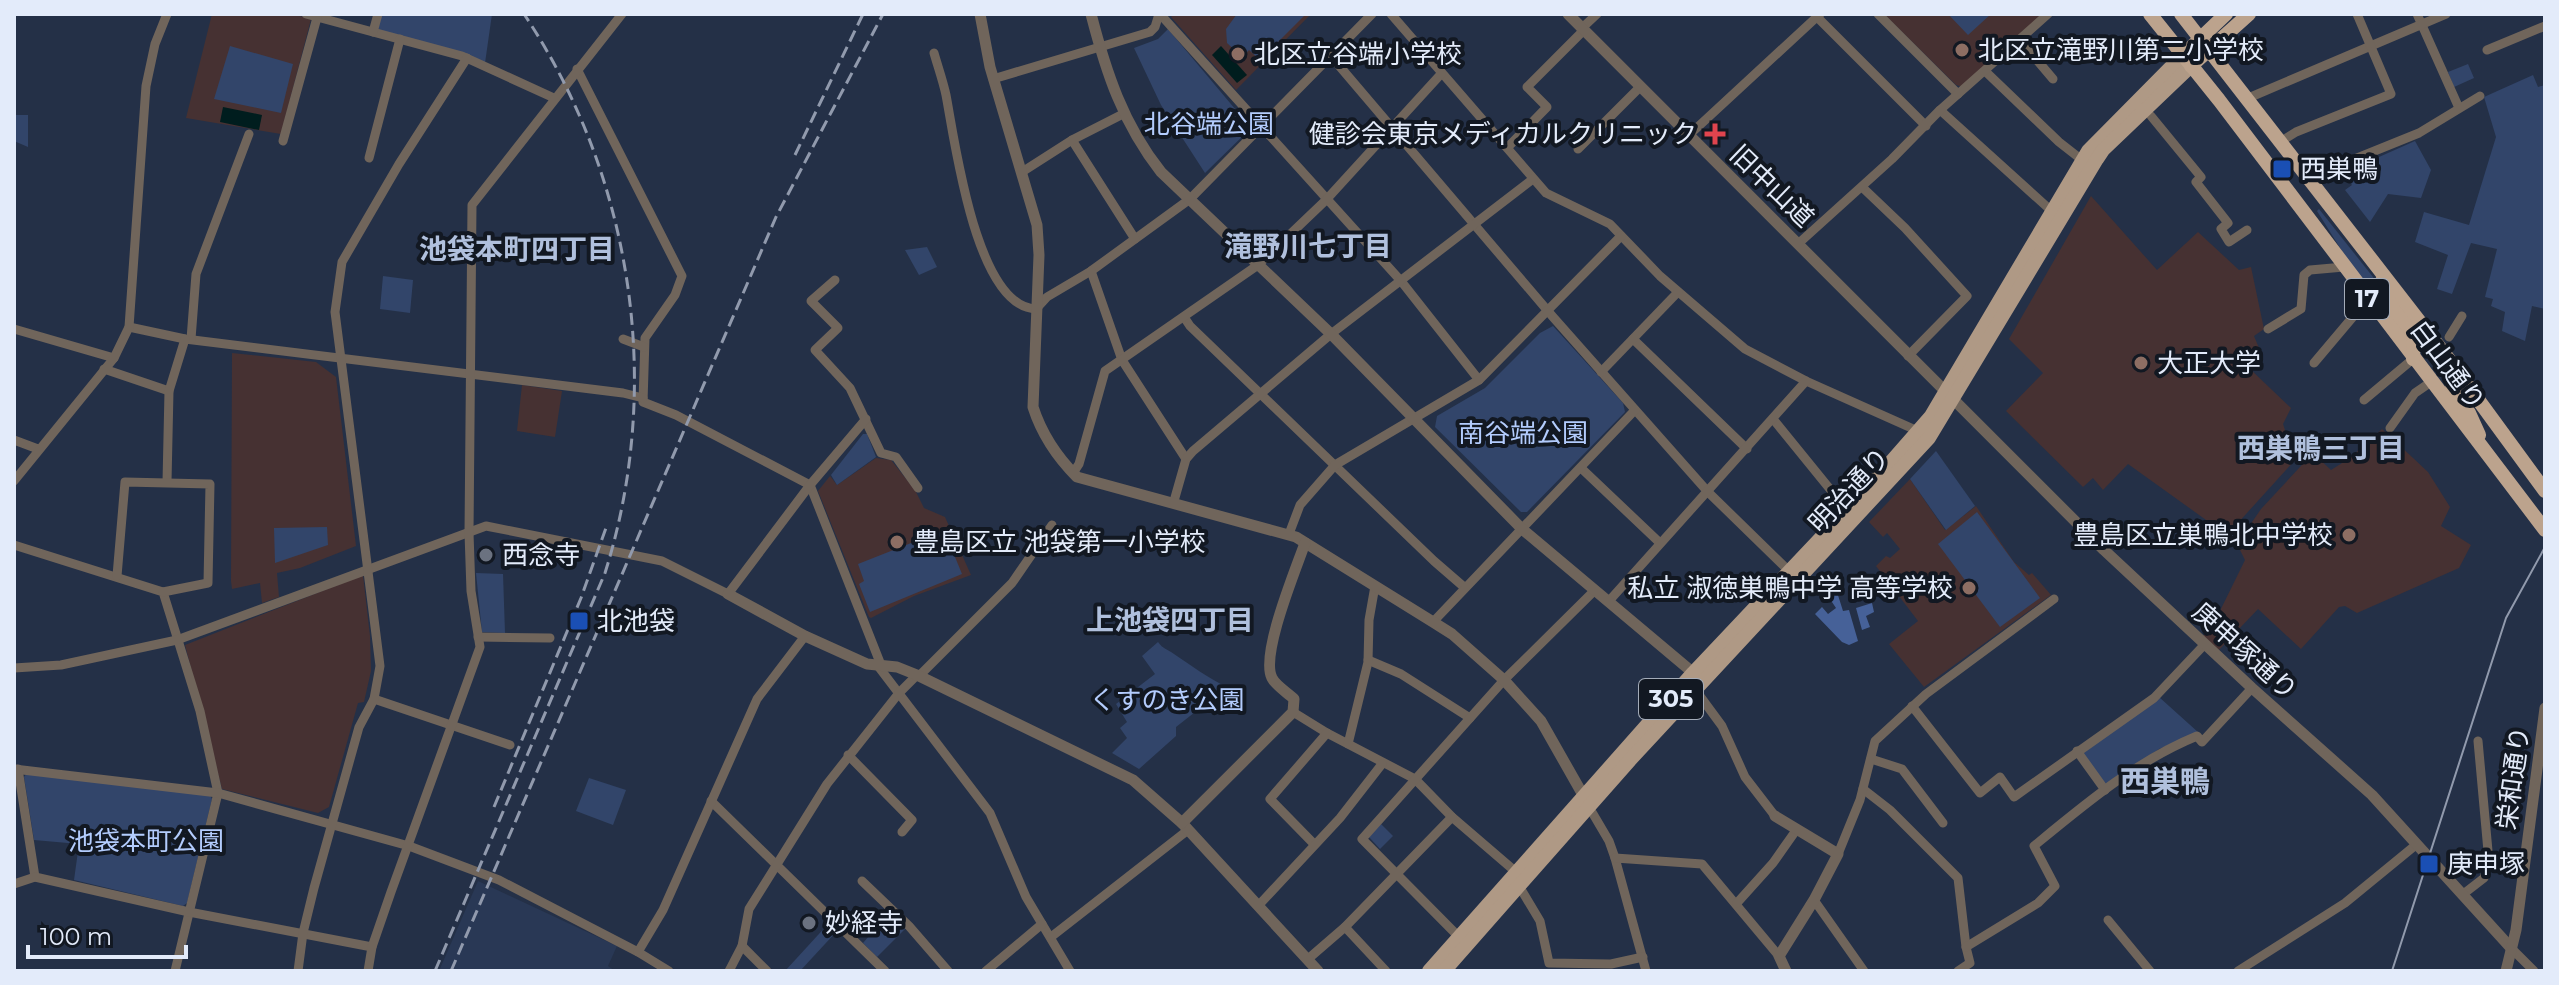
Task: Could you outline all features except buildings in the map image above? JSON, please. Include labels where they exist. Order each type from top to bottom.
[{"type":"highway","name":"白山通り","points":[[2150,14],[2545,530]]},
{"type":"highway","name":"17","points":[[2181,14],[2205,43]]},
{"type":"highway","name":"明治通り","points":[[2205,43],[2226,14]]},
{"type":"highway","name":"明治通り","points":[[2187,60],[2205,43],[2249,14]]},
{"type":"highway","name":"白山通り","points":[[2205,43],[2545,491]]},
{"type":"highway","points":[[2378,269],[2391,306],[2414,335],[2413,359]]},
{"type":"highway","points":[[2457,374],[2452,388],[2469,413],[2491,461]]},
{"type":"main road","name":"明治通り","points":[[1695,681],[1929,438],[1949,396],[2055,215],[2082,160],[2125,110],[2187,60]]},
{"type":"main road","name":"明治通り","points":[[2055,215],[2103,150],[2187,60]]},
{"type":"main road","name":"明治通り","points":[[1429,971],[1517,879],[1949,396]]},
{"type":"main road","name":"明治通り","points":[[1444,971],[1517,879]]},
{"type":"street","points":[[14,481],[114,358],[129,327],[149,61],[167,14]]},
{"type":"street","points":[[306,14],[467,58],[554,98]]},
{"type":"street","points":[[373,32],[378,14]]},
{"type":"street","points":[[368,971],[372,947],[480,647],[471,591],[469,533],[472,205],[622,14]]},
{"type":"street","points":[[980,14],[984,46],[1037,225],[1039,255],[1033,407],[1052,449],[1077,477],[1289,534],[1452,634],[1504,680],[1541,721],[1609,841],[1646,971]]},
{"type":"street","points":[[1091,14],[1123,114],[1144,151],[1161,172],[1331,334],[1522,529],[1609,601],[1695,681],[1722,726],[1745,777],[1775,816],[1838,854]]},
{"type":"street","points":[[993,79],[1150,32],[1160,14],[1401,281],[1479,380]]},
{"type":"street","points":[[1036,309],[1047,297],[1091,271],[1190,199],[1372,14]]},
{"type":"street","points":[[1391,14],[1546,193],[1610,224],[1678,292],[1745,349],[1806,381],[1918,431]]},
{"type":"street","name":"旧中山道","points":[[1568,14],[1949,396]]},
{"type":"street","points":[[1508,147],[1547,107],[1527,87],[1597,14]]},
{"type":"street","points":[[1878,14],[1958,94]]},
{"type":"street","points":[[1799,243],[1862,187],[1940,110],[2048,14]]},
{"type":"street","points":[[2280,142],[2296,132],[2391,94],[2357,14]]},
{"type":"street","points":[[2417,14],[2459,108]]},
{"type":"street","points":[[2246,99],[2446,14]]},
{"type":"street","points":[[283,141],[317,15]]},
{"type":"street","points":[[1688,136],[1819,15],[1926,126]]},
{"type":"street","points":[[2487,50],[2545,26]]},
{"type":"street","points":[[369,158],[400,39]]},
{"type":"street","points":[[2020,40],[2053,79]]},
{"type":"street","points":[[934,53],[945,90],[965,199],[989,269],[1017,304],[1036,309]]},
{"type":"street","points":[[1330,55],[1601,372],[1708,492],[1790,572]]},
{"type":"street","points":[[298,971],[303,933],[332,824],[359,727],[374,699],[380,666],[335,304],[342,262],[399,164],[467,58]]},
{"type":"street","points":[[577,69],[682,276],[675,295],[645,338],[643,402],[676,415],[810,485],[880,666],[990,813],[1026,897],[1070,971]]},
{"type":"street","points":[[1985,71],[2082,160]]},
{"type":"street","points":[[1073,473],[1079,464],[1105,371],[1258,265],[1326,200],[1441,74]]},
{"type":"street","points":[[1578,149],[1640,87]]},
{"type":"street","points":[[2310,180],[2419,133],[2480,96]]},
{"type":"street","points":[[1940,110],[2055,215]]},
{"type":"street","points":[[1022,172],[1072,140],[1123,114]]},
{"type":"street","points":[[2151,116],[2201,177],[2196,182],[2228,223],[2221,229],[2229,242],[2247,230]]},
{"type":"street","points":[[167,482],[169,391],[188,339],[196,274],[249,134]]},
{"type":"street","points":[[1072,140],[1135,239]]},
{"type":"street","points":[[1174,501],[1186,459],[1331,334],[1533,179]]},
{"type":"street","points":[[1862,187],[1905,228],[1967,296],[1908,356]]},
{"type":"street","points":[[1289,534],[1300,505],[1335,465],[1479,380],[1621,236]]},
{"type":"street","points":[[2268,329],[2301,309],[2304,275],[2310,270],[2344,267]]},
{"type":"street","points":[[1091,271],[1122,360],[1186,459]]},
{"type":"street","points":[[835,280],[811,301],[838,328],[815,350],[850,388],[881,453],[896,457],[918,488]]},
{"type":"street","points":[[1601,372],[1678,292]]},
{"type":"street","points":[[2314,363],[2368,299]]},
{"type":"street","points":[[2449,337],[2462,316]]},
{"type":"street","points":[[1184,317],[1464,587]]},
{"type":"street","points":[[129,327],[188,339],[643,398]]},
{"type":"street","points":[[14,329],[114,358]]},
{"type":"street","points":[[623,339],[644,347]]},
{"type":"street","points":[[1633,339],[1747,449]]},
{"type":"street","points":[[2364,400],[2413,359]]},
{"type":"street","points":[[104,369],[169,391]]},
{"type":"street","points":[[1609,601],[1806,381]]},
{"type":"street","points":[[2390,428],[2415,393],[2431,382]]},
{"type":"street","name":"庚申塚通り","points":[[1949,396],[2136,581],[2337,762],[2417,844],[2511,948]]},
{"type":"street","points":[[1433,622],[1635,410]]},
{"type":"street","points":[[728,594],[810,485],[866,419]]},
{"type":"street","points":[[1773,419],[1847,510]]},
{"type":"street","points":[[14,440],[38,449]]},
{"type":"street","points":[[1581,468],[1660,543]]},
{"type":"street","points":[[14,545],[163,592],[208,583],[210,484],[125,482],[117,576]]},
{"type":"street","points":[[729,971],[742,946],[749,909],[848,755],[899,693],[1012,583],[1052,525]]},
{"type":"street","points":[[14,668],[61,665],[177,640],[486,526],[662,561],[805,636],[867,664],[897,667],[918,676],[1121,773],[1151,794],[1185,826],[1318,971]]},
{"type":"street","points":[[1051,937],[1185,826],[1293,712],[1294,699],[1272,680],[1269,660],[1271,643],[1305,543]]},
{"type":"street","points":[[1348,744],[1368,660],[1369,620],[1375,586]]},
{"type":"street","points":[[1459,937],[1362,839],[1504,680],[1595,590]]},
{"type":"street","points":[[163,592],[200,711],[218,793],[175,971]]},
{"type":"street","points":[[1779,956],[1838,854],[1863,789],[1875,741],[1912,706],[2054,599]]},
{"type":"street","points":[[638,952],[663,910],[757,699],[805,636]]},
{"type":"street","points":[[478,637],[550,638]]},
{"type":"street","points":[[1912,706],[1980,793],[2000,777],[2014,797],[2154,698],[2205,644]]},
{"type":"street","points":[[1368,660],[1401,674],[1470,718]]},
{"type":"street","points":[[1966,947],[2038,903],[2055,886],[2034,846],[2105,790],[2163,750],[2197,736],[2202,742],[2252,688]]},
{"type":"street","points":[[374,699],[510,745]]},
{"type":"street","name":"栄和通り","points":[[2506,971],[2545,708]]},
{"type":"street","points":[[1293,712],[1382,764],[1415,779],[1517,879],[1540,921],[1549,963],[1611,964],[1643,957]]},
{"type":"street","points":[[1314,844],[1270,799],[1327,733]]},
{"type":"street","points":[[2462,895],[2484,878],[2489,862],[2478,741]]},
{"type":"street","points":[[2077,751],[2105,790]]},
{"type":"street","points":[[848,755],[912,820],[902,832]]},
{"type":"street","points":[[1871,759],[1902,769],[1943,823]]},
{"type":"street","points":[[1258,906],[1340,818],[1382,764]]},
{"type":"street","points":[[35,877],[16,769],[218,793],[409,846],[499,880],[669,971]]},
{"type":"street","points":[[1863,789],[1890,810],[1958,878],[1966,947],[1973,967],[1958,971]]},
{"type":"street","points":[[711,801],[885,971]]},
{"type":"street","points":[[1308,959],[1345,927],[1452,817]]},
{"type":"street","points":[[1737,903],[1773,863],[1797,829]]},
{"type":"street","points":[[2238,971],[2345,903],[2417,844]]},
{"type":"street","points":[[1615,858],[1702,864],[1779,956],[1786,971]]},
{"type":"street","points":[[14,884],[35,877],[189,912],[372,947]]},
{"type":"street","points":[[862,881],[909,926],[948,971]]},
{"type":"street","points":[[1814,900],[1859,969]]},
{"type":"street","points":[[2108,920],[2150,971]]},
{"type":"street","points":[[986,971],[1042,924]]},
{"type":"street","points":[[1345,927],[1386,971]]},
{"type":"street","points":[[742,946],[767,971]]},
{"type":"street","points":[[2511,948],[2534,971]]},
{"type":"shaded area","points":[[212,14],[292,14],[311,19],[281,134],[186,118]]},
{"type":"shaded area","name":"北区立谷端小学校","points":[[1174,14],[1311,14],[1236,90],[1171,17]]},
{"type":"shaded area","name":"北区立滝野川第二小学校","points":[[1884,14],[2043,14],[1963,87],[1956,85]]},
{"type":"shaded area","points":[[1221,46],[1247,75],[1237,83],[1212,55]]},
{"type":"shaded area","points":[[223,107],[262,115],[259,130],[220,122]]},
{"type":"shaded area","name":"大正大学","points":[[2091,196],[2157,270],[2198,232],[2239,270],[2251,267],[2264,329],[2254,336],[2259,348],[2249,359],[2249,368],[2291,408],[2283,424],[2295,460],[2227,535],[2128,464],[2103,490],[2093,478],[2083,487],[2006,411],[2043,373],[2009,339]]},
{"type":"shaded area","points":[[232,353],[316,362],[336,377],[356,546],[300,568],[277,573],[279,597],[262,603],[260,583],[232,589],[231,581]]},
{"type":"shaded area","points":[[522,385],[562,391],[555,437],[517,431]]},
{"type":"shaded area","name":"豊島区立巣鴨北中学校","points":[[2382,429],[2428,472],[2450,507],[2441,526],[2471,545],[2459,568],[2357,613],[2345,606],[2339,607],[2301,649],[2258,609],[2219,650],[2203,636],[2215,621],[2245,560],[2237,544],[2261,509],[2313,453],[2331,470],[2350,458]]},
{"type":"shaded area","name":"豊島区立 池袋第一小学校","points":[[876,458],[891,460],[915,490],[924,508],[945,517],[971,575],[914,596],[871,618],[818,491],[830,476],[837,485]]},
{"type":"shaded area","name":"私立 淑徳巣鴨中学 高等学校","points":[[1910,479],[1945,530],[1976,506],[2014,562],[2029,575],[2032,573],[2051,595],[1924,687],[1889,644],[1918,621],[1876,566],[1900,549],[1887,533],[1883,537],[1869,522]]},
{"type":"shaded area","points":[[363,575],[371,671],[364,702],[358,703],[329,807],[318,813],[222,789],[185,645]]},
{"type":"shaded area","points":[[1837,592],[1843,611],[1849,610],[1858,641],[1849,645],[1842,642],[1815,614],[1822,607],[1828,614],[1836,608],[1830,599]]},
{"type":"shaded area","points":[[1872,603],[1874,612],[1866,616],[1870,627],[1862,630],[1856,608]]},
{"type":"shaded area","points":[[478,881],[617,946],[608,966],[615,971],[439,971]]},
{"type":"green space","points":[[381,14],[492,14],[485,63],[376,29]]},
{"type":"green space","points":[[1237,14],[1306,14],[1260,60],[1249,50],[1242,57],[1227,43],[1226,29]]},
{"type":"green space","points":[[1948,14],[1991,14],[1968,35]]},
{"type":"green space","name":"北谷端公園","points":[[1168,29],[1251,128],[1205,173],[1161,105],[1134,48],[1158,39]]},
{"type":"green space","points":[[230,46],[293,64],[281,113],[214,99]]},
{"type":"green space","points":[[2468,64],[2474,78],[2454,87],[2448,72]]},
{"type":"green space","points":[[2533,75],[2538,87],[2545,85],[2545,309],[2532,306],[2525,341],[2502,331],[2505,312],[2491,306],[2493,299],[2485,297],[2497,249],[2471,243],[2452,294],[2437,289],[2448,255],[2415,242],[2424,212],[2469,225],[2496,137],[2484,97]]},
{"type":"green space","points":[[14,115],[28,115],[28,147],[14,141]]},
{"type":"green space","points":[[2415,141],[2431,170],[2421,198],[2388,194],[2370,222],[2345,190],[2352,185],[2343,173]]},
{"type":"green space","points":[[2319,209],[2373,277],[2386,303],[2383,306],[2347,259],[2317,211]]},
{"type":"green space","points":[[927,247],[937,267],[919,275],[905,250]]},
{"type":"green space","points":[[383,276],[413,280],[410,313],[380,309]]},
{"type":"green space","name":"南谷端公園","points":[[1553,326],[1623,403],[1625,412],[1527,512],[1521,512],[1435,427],[1437,416],[1485,388],[1540,333]]},
{"type":"green space","points":[[863,434],[867,434],[876,457],[837,485],[831,475]]},
{"type":"green space","points":[[1936,451],[1975,506],[1946,530],[1910,479]]},
{"type":"green space","points":[[1977,512],[2040,598],[2000,627],[1938,544]]},
{"type":"green space","points":[[327,527],[328,545],[275,563],[274,528]]},
{"type":"green space","points":[[944,530],[962,574],[870,612],[859,584],[864,581],[858,564]]},
{"type":"green space","points":[[476,573],[503,574],[505,633],[482,632]]},
{"type":"green space","name":"くすのき公園","points":[[1158,642],[1227,687],[1176,727],[1176,736],[1139,769],[1112,753],[1127,738],[1120,728],[1127,722],[1116,704],[1155,674],[1142,656]]},
{"type":"green space","points":[[2159,697],[2199,733],[2159,749],[2106,785],[2083,753]]},
{"type":"green space","name":"池袋本町公園","points":[[27,773],[210,795],[212,799],[187,903],[183,906],[74,880],[79,844],[34,840],[24,777]]},
{"type":"green space","points":[[589,778],[626,790],[613,825],[576,811]]},
{"type":"green space","points":[[1381,824],[1393,836],[1380,849],[1369,837]]},
{"type":"green space","points":[[889,913],[906,928],[877,957],[863,943]]},
{"type":"green space","points":[[829,923],[837,931],[800,971],[785,971]]},
{"type":"tram line","points":[[2392,971],[2506,618],[2545,547]]},
{"type":"railway","points":[[435,971],[605,573],[623,502],[633,430],[634,357],[628,284],[613,213],[591,144],[561,77],[524,14]]},
{"type":"railway","points":[[795,155],[863,14]]},
{"type":"railway","points":[[451,971],[776,217],[883,14]]},
{"type":"railway","points":[[494,807],[581,598],[607,525]]},
{"type":"place","name":"北区立滝野川第二小学校","points":[[1962,50]]},
{"type":"place","name":"北区立谷端小学校","points":[[1238,54]]},
{"type":"place","name":"健診会東京メディカルクリニック","points":[[1715,134]]},
{"type":"place","name":"西巣鴨","points":[[2282,169]]},
{"type":"place","name":"大正大学","points":[[2141,363]]},
{"type":"place","name":"豊島区立巣鴨北中学校","points":[[2349,535]]},
{"type":"place","name":"豊島区立 池袋第一小学校","points":[[897,542]]},
{"type":"place","name":"西念寺","points":[[486,555]]},
{"type":"place","name":"私立 淑徳巣鴨中学 高等学校","points":[[1969,588]]},
{"type":"place","name":"北池袋","points":[[579,621]]},
{"type":"place","name":"庚申塚","points":[[2429,864]]},
{"type":"place","name":"妙経寺","points":[[809,923]]},
{"type":"district","name":"滝野川七丁目","points":[[1308,246]]},
{"type":"district","name":"池袋本町四丁目","points":[[517,249]]},
{"type":"district","name":"西巣鴨三丁目","points":[[2321,448]]},
{"type":"district","name":"上池袋四丁目","points":[[1170,620]]},
{"type":"district","name":"西巣鴨","points":[[2165,782]]}]
